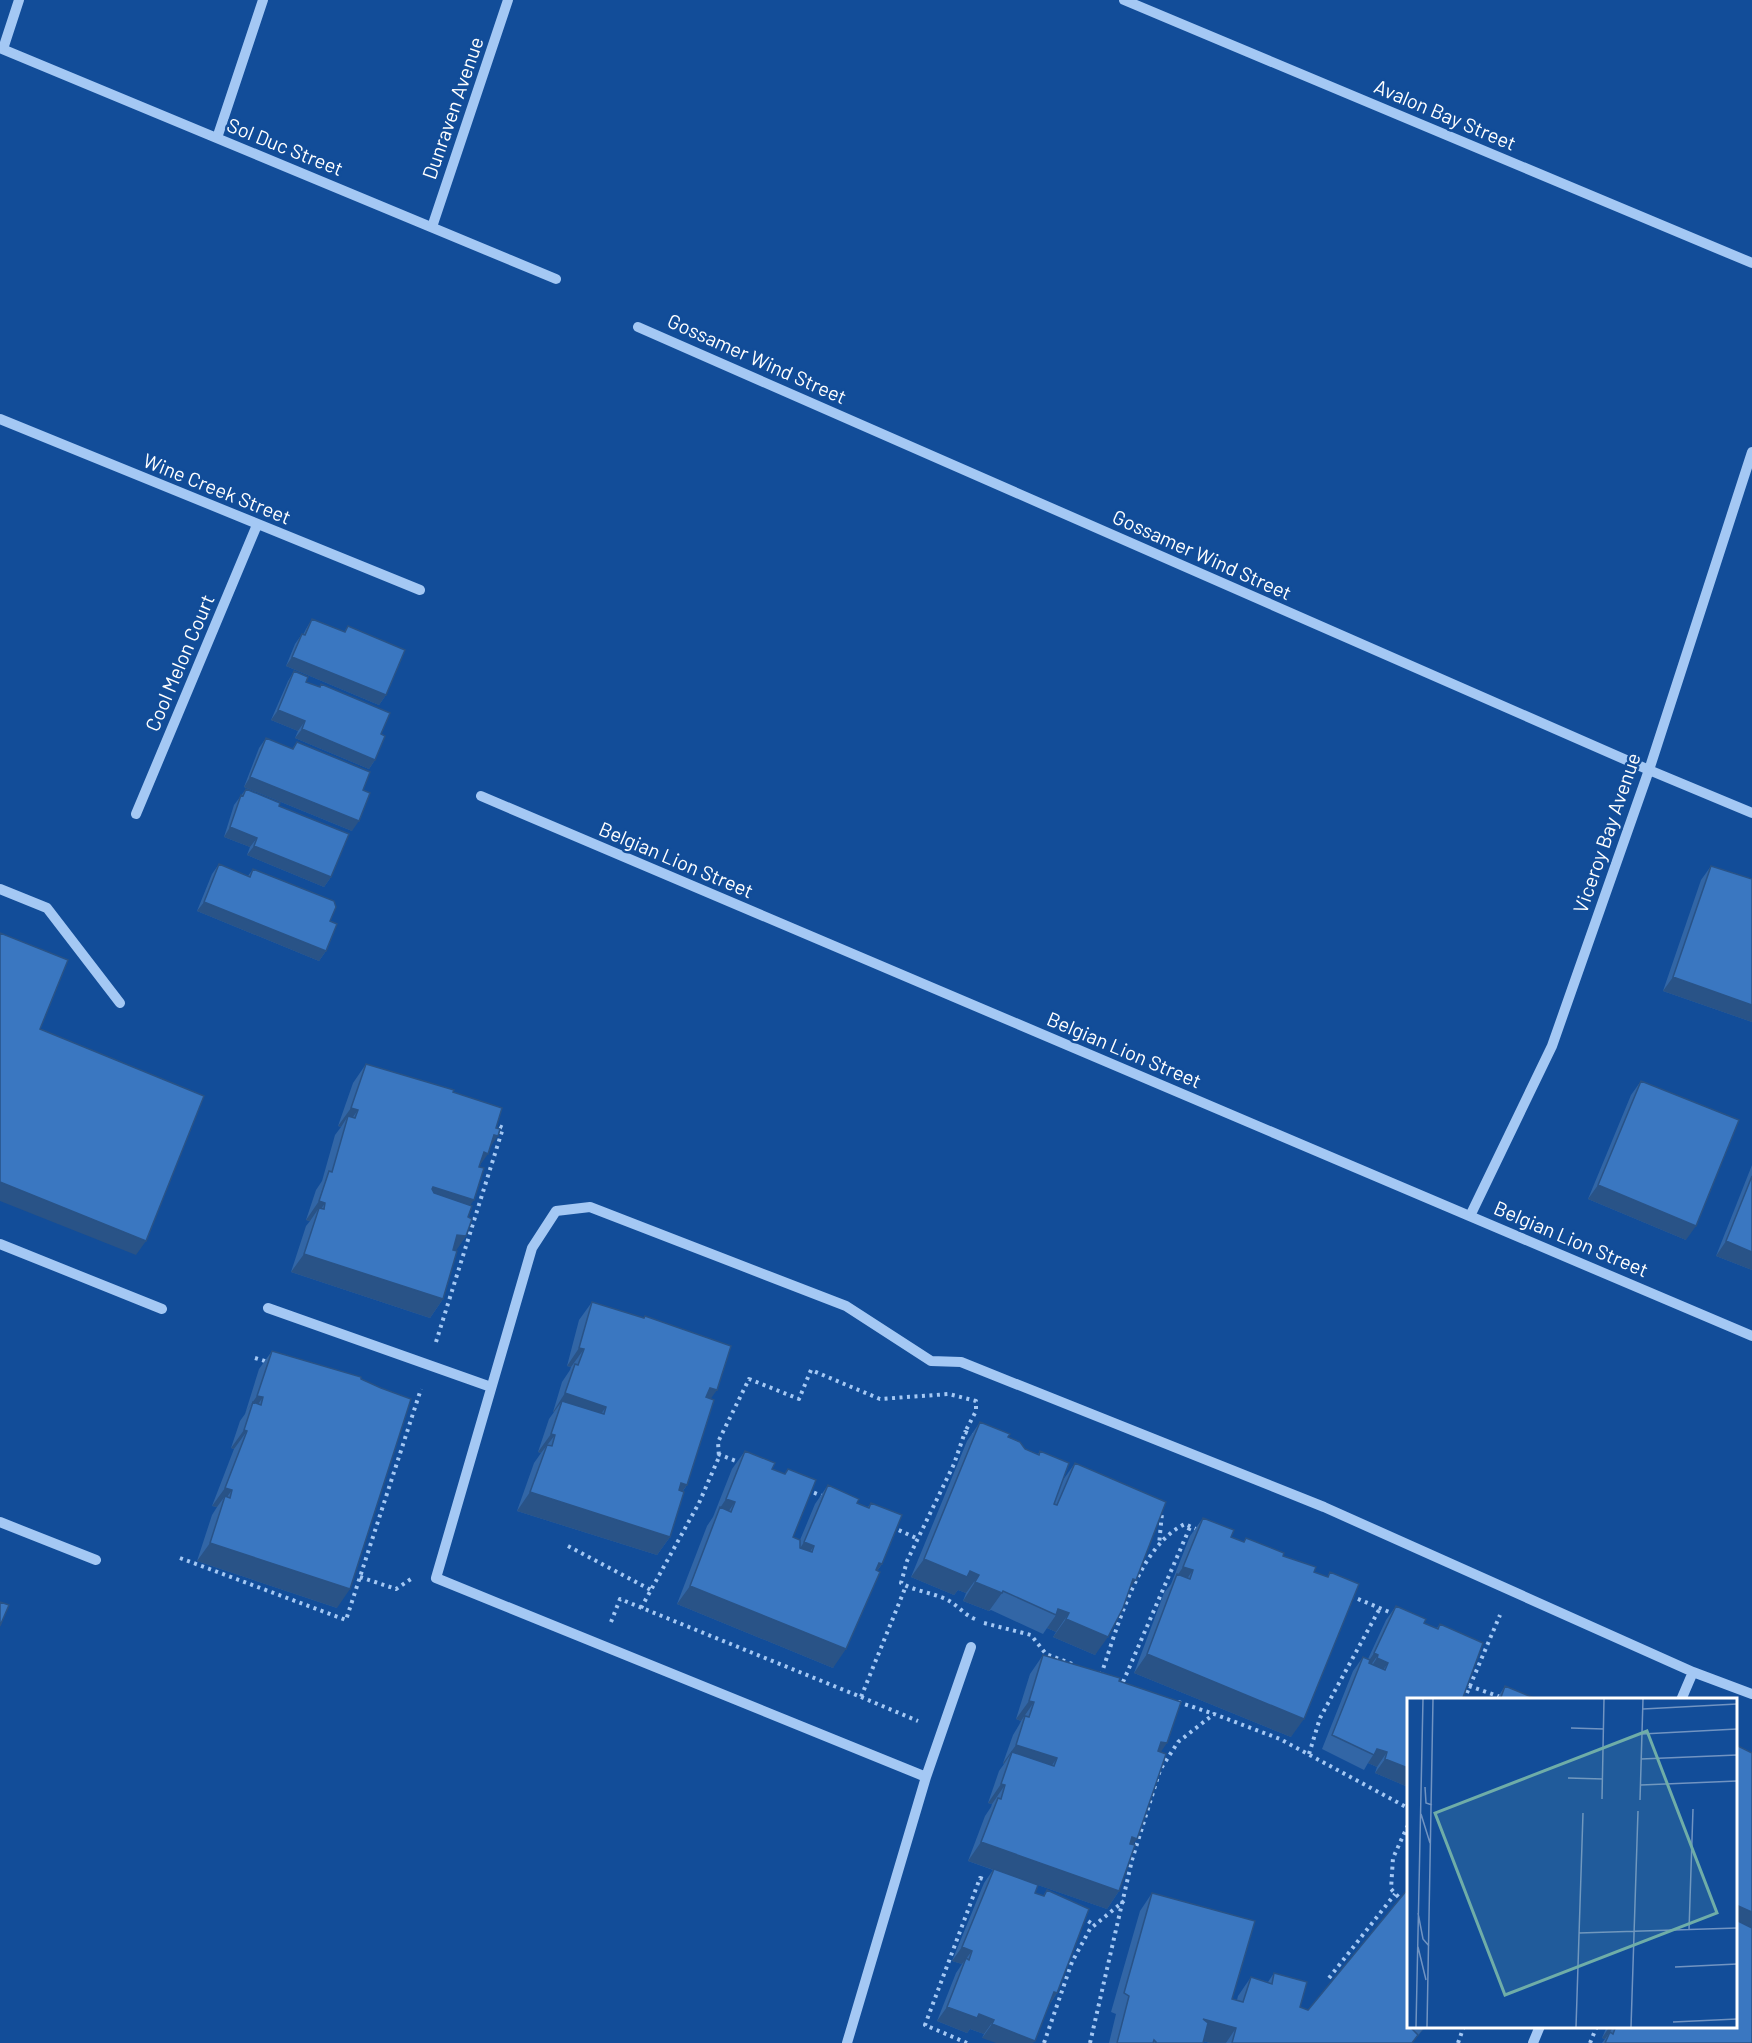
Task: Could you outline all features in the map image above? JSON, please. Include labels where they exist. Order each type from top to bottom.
[{"type":"street","points":[[1,49],[19,0]]},
{"type":"street","points":[[217,138],[263,0]]},
{"type":"street","name":"Dunraven Avenue","points":[[432,227],[508,0]]},
{"type":"street","name":"Avalon Bay Street","points":[[1124,0],[1752,263]]},
{"type":"street","name":"Sol Duc Street","points":[[1,49],[556,279]]},
{"type":"street","name":"Gossamer Wind Street","points":[[638,327],[1752,813]]},
{"type":"street","name":"Wine Creek Street","points":[[0,420],[420,590]]},
{"type":"street","name":"Viceroy Bay Avenue","points":[[1470,1216],[1552,1046],[1649,770],[1752,452]]},
{"type":"street","name":"Cool Melon Court","points":[[136,814],[257,525]]},
{"type":"street","name":"Belgian Lion Street","points":[[481,796],[1752,1336]]},
{"type":"street","points":[[0,889],[47,908],[120,1003]]},
{"type":"street","points":[[926,1777],[436,1578],[532,1248],[556,1211],[590,1207],[846,1306],[931,1361],[961,1362],[1324,1507],[1693,1672],[1752,1694]]},
{"type":"street","points":[[0,1244],[162,1309]]},
{"type":"street","points":[[268,1308],[491,1387]]},
{"type":"street","points":[[0,1522],[96,1560]]},
{"type":"street","points":[[848,2043],[926,1777],[971,1647]]},
{"type":"street","points":[[1682,1698],[1693,1672]]},
{"type":"street","points":[[1533,2043],[1539,2028]]},
{"type":"path","points":[[180,1558],[346,1620],[503,1128],[486,1121]]},
{"type":"path","points":[[255,1358],[278,1366]]},
{"type":"path","points":[[641,1608],[699,1503],[718,1454],[718,1442],[749,1379],[799,1399],[811,1370],[880,1399],[949,1394],[976,1401],[976,1412],[965,1432],[954,1464],[907,1561],[901,1583],[951,1602],[962,1614],[981,1622],[1031,1635],[1046,1654],[1078,1666]]},
{"type":"path","points":[[402,1407],[414,1411]]},
{"type":"path","points":[[965,1432],[976,1436]]},
{"type":"path","points":[[718,1454],[750,1466]]},
{"type":"path","points":[[802,1488],[834,1501]]},
{"type":"path","points":[[1152,1509],[1162,1513],[1159,1545]]},
{"type":"path","points":[[1133,1686],[1100,1674],[1136,1583],[1159,1545],[1172,1530],[1185,1524],[1200,1531]]},
{"type":"path","points":[[887,1525],[918,1539]]},
{"type":"path","points":[[1123,1682],[1190,1527]]},
{"type":"path","points":[[568,1546],[651,1590]]},
{"type":"path","points":[[360,1577],[396,1589],[441,1560]]},
{"type":"path","points":[[861,1697],[906,1586]]},
{"type":"path","points":[[1465,1698],[1511,1590]]},
{"type":"path","points":[[1346,1594],[1403,1618]]},
{"type":"path","points":[[601,1645],[620,1599],[942,1732]]},
{"type":"path","points":[[1309,1754],[1320,1718],[1380,1608]]},
{"type":"path","points":[[971,1647],[981,1622]]},
{"type":"path","points":[[1474,1647],[1484,1652]]},
{"type":"path","points":[[1469,1686],[1503,1698]]},
{"type":"path","points":[[1173,1700],[1280,1739],[1407,1807]]},
{"type":"path","points":[[1090,2043],[1132,1860],[1160,1770],[1178,1742],[1214,1714]]},
{"type":"path","points":[[1407,1827],[1393,1858],[1391,1889],[1407,1906]]},
{"type":"path","points":[[967,2043],[925,2025],[980,1878],[991,1882]]},
{"type":"path","points":[[1329,1978],[1395,1894]]},
{"type":"path","points":[[1044,2043],[1072,1962],[1094,1925],[1124,1901]]},
{"type":"path","points":[[1077,1914],[1094,1925]]},
{"type":"path","points":[[1458,2043],[1463,2028]]},
{"type":"path","points":[[1590,2043],[1596,2028]]},
{"type":"building","points":[[312,619],[345,632],[348,626],[405,650],[386,695],[292,657],[302,634],[305,635]]},
{"type":"building","points":[[294,671],[308,677],[306,682],[320,687],[321,684],[390,713],[381,734],[385,736],[375,760],[302,729],[305,721],[278,710]]},
{"type":"building","points":[[266,738],[293,749],[297,742],[370,772],[363,790],[370,793],[359,821],[250,777]]},
{"type":"building","points":[[246,789],[280,803],[279,806],[349,834],[331,877],[254,846],[257,838],[230,827],[241,795],[243,796]]},
{"type":"building","points":[[219,864],[250,877],[253,869],[334,901],[336,907],[330,921],[337,924],[326,951],[204,902]]},
{"type":"building","points":[[1711,866],[1752,879],[1752,1005],[1673,977]]},
{"type":"building","points":[[0,933],[68,960],[40,1029],[204,1096],[146,1241],[0,1182]]},
{"type":"building","points":[[366,1064],[454,1090],[453,1092],[502,1108],[496,1128],[500,1129],[498,1136],[494,1135],[488,1154],[484,1152],[479,1167],[484,1168],[474,1200],[433,1187],[432,1189],[434,1193],[472,1206],[468,1217],[472,1219],[466,1236],[457,1235],[453,1250],[457,1251],[443,1299],[304,1254],[319,1208],[324,1209],[325,1203],[319,1201],[329,1171],[332,1172],[348,1116],[355,1118],[358,1110],[351,1108]]},
{"type":"building","points":[[1641,1081],[1739,1120],[1696,1226],[1598,1185]]},
{"type":"building","points":[[1752,1176],[1752,1252],[1726,1241]]},
{"type":"building","points":[[592,1302],[644,1318],[645,1316],[731,1346],[717,1390],[710,1388],[706,1397],[714,1400],[687,1485],[681,1483],[679,1490],[684,1492],[670,1537],[530,1492],[547,1445],[552,1446],[555,1435],[551,1434],[562,1401],[604,1414],[606,1407],[565,1393],[575,1364],[578,1365],[584,1349],[579,1348]]},
{"type":"building","points":[[272,1351],[361,1377],[381,1388],[411,1399],[350,1589],[210,1543],[225,1496],[230,1498],[232,1490],[225,1488],[247,1431],[244,1430],[253,1402],[261,1405],[263,1397],[257,1396]]},
{"type":"building","points":[[980,1422],[1010,1434],[1008,1437],[1020,1442],[1025,1449],[1039,1455],[1040,1451],[1069,1463],[1054,1504],[1057,1505],[1075,1463],[1166,1502],[1136,1580],[1133,1579],[1123,1608],[1108,1637],[1066,1619],[1069,1613],[1058,1609],[1056,1615],[1003,1591],[1002,1593],[975,1582],[979,1575],[970,1571],[967,1577],[924,1559]]},
{"type":"building","points":[[745,1451],[775,1463],[772,1469],[785,1474],[788,1469],[816,1480],[793,1537],[800,1540],[800,1548],[812,1552],[814,1546],[804,1542],[828,1485],[859,1499],[857,1503],[869,1508],[871,1503],[902,1515],[882,1564],[879,1563],[876,1570],[880,1572],[846,1649],[690,1586],[720,1507],[731,1512],[735,1502],[726,1499]]},
{"type":"building","points":[[1203,1518],[1234,1530],[1231,1537],[1244,1542],[1246,1538],[1284,1553],[1283,1556],[1316,1567],[1314,1572],[1328,1577],[1330,1572],[1359,1584],[1304,1719],[1147,1654],[1177,1574],[1190,1579],[1193,1570],[1183,1567]]},
{"type":"building","points":[[0,1602],[9,1605],[0,1626]]},
{"type":"building","points":[[1396,1606],[1426,1619],[1424,1623],[1438,1629],[1440,1624],[1483,1643],[1463,1698],[1407,1698],[1407,1768],[1385,1759],[1387,1752],[1377,1749],[1374,1755],[1332,1735],[1363,1657],[1370,1660],[1369,1663],[1385,1670],[1388,1663],[1377,1658],[1378,1655],[1374,1653]]},
{"type":"building","points":[[1043,1655],[1120,1678],[1119,1681],[1181,1702],[1167,1743],[1161,1742],[1158,1751],[1166,1754],[1137,1839],[1132,1837],[1130,1844],[1135,1845],[1119,1891],[981,1842],[998,1798],[1001,1799],[1005,1785],[1001,1784],[1012,1752],[1054,1766],[1057,1758],[1016,1745],[1025,1716],[1029,1717],[1034,1702],[1029,1701]]},
{"type":"building","points":[[1505,1686],[1534,1698],[1501,1698]]},
{"type":"building","points":[[1737,1746],[1752,1753],[1752,1912],[1737,1905]]},
{"type":"building","points":[[994,1869],[1038,1885],[1035,1893],[1044,1896],[1047,1890],[1089,1909],[1057,1993],[1054,1992],[1035,2041],[992,2024],[994,2020],[979,2014],[977,2018],[947,2007],[966,1958],[969,1960],[972,1951],[962,1947]]},
{"type":"building","points":[[1407,1890],[1407,2028],[1413,2028],[1418,2035],[1412,2043],[1232,2043],[1236,2028],[1203,2019],[1208,2023],[1203,2043],[1155,2043],[1154,2040],[1153,2043],[1117,2043],[1129,1996],[1124,1993],[1152,1893],[1255,1921],[1232,1999],[1243,2002],[1251,1977],[1272,1984],[1274,1973],[1307,1982],[1300,2007],[1308,2010]]},
{"type":"building","points":[[1737,1920],[1752,1928],[1752,2043],[1605,2043],[1610,2032],[1613,2034],[1615,2028],[1737,2028]]}]
